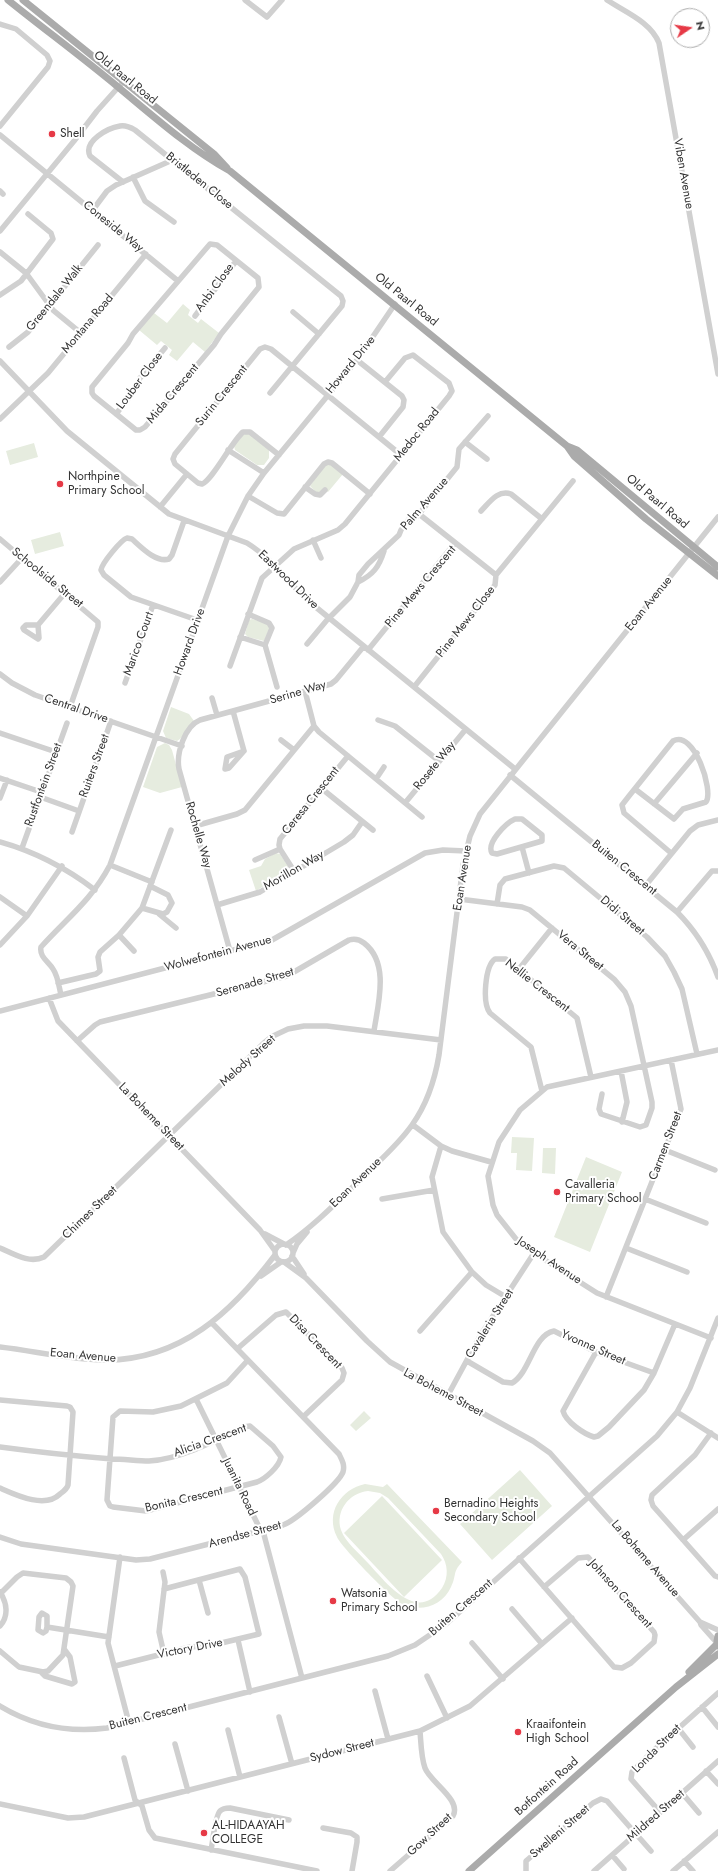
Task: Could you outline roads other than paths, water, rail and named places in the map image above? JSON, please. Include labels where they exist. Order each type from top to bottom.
[{"type":"main road","name":"Old Paarl Road","points":[[8,0],[121,84]]},
{"type":"main road","name":"Old Paarl Road","points":[[23,0],[187,142],[230,171],[394,304],[567,446],[574,456],[646,519],[718,576]]},
{"type":"main road","name":"Old Paarl Road","points":[[567,446],[577,450],[718,567]]},
{"type":"main road","name":"Botfontein Road","points":[[676,1687],[717,1643]]},
{"type":"main road","name":"Botfontein Road","points":[[469,1871],[676,1687],[718,1654]]},
{"type":"street","points":[[245,0],[267,17],[282,0]]},
{"type":"street","name":"Viben Avenue","points":[[607,0],[647,25],[656,35],[659,43],[718,374]]},
{"type":"street","points":[[0,24],[16,29],[47,55],[50,61],[48,67],[0,126]]},
{"type":"street","points":[[0,231],[97,111],[121,84]]},
{"type":"street","name":"Bristleden Close","points":[[123,182],[90,156],[88,152],[90,146],[98,136],[109,129],[128,126],[135,130],[340,294],[343,299],[342,306],[319,334]]},
{"type":"street","name":"Coneside Way","points":[[0,135],[146,254],[178,282]]},
{"type":"street","points":[[92,211],[107,191],[133,177],[168,162],[171,159]]},
{"type":"street","points":[[133,177],[145,200],[155,210],[174,222]]},
{"type":"street","points":[[0,295],[21,280],[53,239],[52,234],[28,214]]},
{"type":"street","name":"Mida Crescent","points":[[210,244],[216,245],[258,278],[259,286],[214,345],[143,429],[136,430],[94,396],[92,393],[92,387],[128,343],[133,334],[178,282],[210,244]]},
{"type":"street","name":"Greendale Walk","points":[[9,347],[28,332],[98,245]]},
{"type":"street","points":[[0,252],[26,273],[53,310],[81,333]]},
{"type":"street","name":"Montana Road","points":[[0,419],[48,373],[146,254]]},
{"type":"street","name":"Anbi Close","points":[[195,316],[236,260]]},
{"type":"street","name":"Howard Drive","points":[[61,995],[55,972],[40,952],[41,948],[77,912],[95,890],[110,865],[228,536],[248,496],[264,473],[327,394],[357,360],[394,304]]},
{"type":"street","points":[[270,393],[319,334],[293,312]]},
{"type":"street","name":"Surin Crescent","points":[[187,474],[174,463],[174,455],[263,347],[269,347],[402,455]]},
{"type":"street","name":"Louber Close","points":[[116,414],[134,391],[140,378],[165,348]]},
{"type":"street","name":"Medoc Road","points":[[230,666],[260,581],[294,549],[342,527],[452,393],[452,387],[449,383],[412,355],[405,358],[385,382]]},
{"type":"street","points":[[357,360],[402,396],[404,402],[403,406],[379,437]]},
{"type":"street","name":"Eastwood Drive","points":[[0,361],[71,434],[160,507],[169,514],[184,521],[248,543],[258,550],[299,592],[329,618],[515,769]]},
{"type":"street","name":"Palm Avenue","points":[[307,644],[329,618],[350,597],[358,582],[359,575],[368,564],[399,535],[409,519],[416,517],[419,514],[457,467],[459,450],[488,416]]},
{"type":"street","points":[[160,507],[187,474],[198,483],[206,483],[241,433],[248,431],[278,455]]},
{"type":"street","points":[[465,442],[487,459]]},
{"type":"street","points":[[228,450],[264,473]]},
{"type":"street","points":[[248,496],[277,514],[283,514],[287,512],[324,464],[330,462],[370,494]]},
{"type":"street","name":"Pine Mews Close","points":[[414,687],[496,585],[496,575],[573,481]]},
{"type":"street","points":[[305,487],[317,495],[320,495],[325,490]]},
{"type":"street","points":[[481,511],[496,496],[506,492],[511,494],[542,519]]},
{"type":"street","points":[[419,514],[455,543]]},
{"type":"street","name":"Eoan Avenue","points":[[293,1254],[297,1244],[310,1228],[395,1146],[413,1125],[423,1108],[432,1085],[438,1060],[458,899],[466,851],[480,814],[718,517]]},
{"type":"street","points":[[184,521],[172,555],[169,559],[165,560],[156,557],[131,538],[126,538],[102,565],[101,570],[104,575],[124,593],[197,620]]},
{"type":"street","name":"Schoolside Street","points":[[0,539],[95,617],[98,622],[98,627],[70,707]]},
{"type":"street","points":[[313,540],[321,558]]},
{"type":"street","name":"Pine Mews Crescent","points":[[366,648],[455,543],[496,575]]},
{"type":"street","name":"Palm Avenue","points":[[358,582],[369,577],[376,570],[380,564],[384,550]]},
{"type":"street","points":[[0,582],[22,558]]},
{"type":"street","points":[[368,564],[376,570]]},
{"type":"street","points":[[38,625],[65,593]]},
{"type":"street","name":"Marico Court","points":[[125,683],[153,605]]},
{"type":"street","points":[[248,614],[268,622],[271,625],[271,630],[265,646],[277,687]]},
{"type":"street","points":[[240,637],[265,646]]},
{"type":"street","name":"Serine Way","points":[[182,746],[192,724],[198,721],[334,682],[366,648]]},
{"type":"street","name":"Central Drive","points":[[0,674],[23,690],[156,737]]},
{"type":"street","points":[[305,691],[314,726],[319,732],[422,817]]},
{"type":"street","points":[[212,698],[217,715]]},
{"type":"street","points":[[233,711],[244,751]]},
{"type":"street","points":[[378,720],[395,726],[439,761]]},
{"type":"street","name":"Ruiters Street","points":[[72,832],[111,721]]},
{"type":"street","name":"Rustfontein Street","points":[[22,848],[67,723]]},
{"type":"street","points":[[195,826],[237,814],[245,810],[314,726]]},
{"type":"street","name":"Rosete Way","points":[[405,803],[466,729]]},
{"type":"street","points":[[0,733],[56,752]]},
{"type":"street","points":[[156,737],[182,746]]},
{"type":"street","points":[[635,789],[674,819],[683,809],[707,801],[708,793],[697,753],[682,739],[678,738],[673,741],[622,805],[624,813],[671,853]]},
{"type":"street","points":[[282,740],[294,750]]},
{"type":"street","name":"Rochelle Way","points":[[182,746],[178,762],[230,951]]},
{"type":"street","points":[[654,804],[697,753]]},
{"type":"street","name":"Ceresa Crescent","points":[[294,871],[280,848],[280,839],[348,756]]},
{"type":"street","points":[[376,779],[384,767]]},
{"type":"street","name":"Buiten Crescent","points":[[510,775],[646,885],[677,912],[694,931],[714,958],[718,977]]},
{"type":"street","name":"Ruiters Street","points":[[0,778],[38,791],[43,798],[79,811]]},
{"type":"street","points":[[0,798],[7,780]]},
{"type":"street","points":[[321,788],[373,830]]},
{"type":"street","points":[[517,818],[522,819],[543,838],[541,842],[522,847],[495,854],[491,852],[490,849],[492,841],[510,821],[517,818]]},
{"type":"street","points":[[646,885],[687,833],[694,828],[718,820]]},
{"type":"street","name":"Morillon Way","points":[[217,905],[260,892],[350,838],[362,822]]},
{"type":"street","points":[[58,983],[98,973],[101,968],[99,954],[142,908],[171,830]]},
{"type":"street","points":[[0,842],[22,848],[62,866],[95,890]]},
{"type":"street","points":[[522,847],[529,872]]},
{"type":"street","name":"Ceresa Crescent","points":[[255,860],[280,848]]},
{"type":"street","name":"Wolwefontein Avenue","points":[[0,1010],[263,943],[280,936],[425,853],[443,850],[466,851]]},
{"type":"street","points":[[110,865],[151,884],[168,895],[172,899],[172,903],[167,912],[159,914]]},
{"type":"street","points":[[0,945],[27,916],[62,866]]},
{"type":"street","name":"Didi Street","points":[[497,904],[499,888],[503,880],[554,866],[564,868],[656,946],[670,964],[682,989],[697,1054]]},
{"type":"street","points":[[677,912],[712,872],[718,870]]},
{"type":"street","points":[[0,897],[27,916]]},
{"type":"street","name":"Vera Street","points":[[458,899],[527,909],[614,979],[625,992],[631,1006],[653,1105],[646,1125],[640,1128],[599,1113],[602,1094]]},
{"type":"street","points":[[142,908],[159,914],[176,928]]},
{"type":"street","points":[[519,969],[552,928]]},
{"type":"street","points":[[118,935],[134,951]]},
{"type":"street","name":"Serenade Street","points":[[77,1041],[100,1022],[294,974],[349,940],[355,939],[361,941],[373,951],[380,979],[374,1031]]},
{"type":"street","name":"Nellie Crescent","points":[[542,1091],[531,1047],[490,1013],[485,1004],[489,968],[493,960],[503,958],[519,969],[577,1018],[591,1077]]},
{"type":"street","name":"La Boheme Street","points":[[49,998],[58,1021],[77,1041],[260,1230],[277,1242],[285,1245]]},
{"type":"street","name":"Melody Street","points":[[169,1136],[271,1037],[288,1029],[304,1026],[327,1026],[441,1040]]},
{"type":"street","name":"Joseph Avenue","points":[[711,1338],[606,1297],[534,1253],[506,1229],[494,1209],[488,1176],[491,1162],[499,1142],[520,1110],[542,1091],[553,1085],[718,1050]]},
{"type":"street","name":"Carmen Street","points":[[606,1297],[681,1106],[671,1060]]},
{"type":"street","points":[[621,1071],[627,1102],[622,1122]]},
{"type":"street","points":[[413,1125],[441,1146],[452,1151],[491,1162]]},
{"type":"street","name":"Chimes Street","points":[[0,1248],[28,1260],[35,1260],[44,1257],[169,1136]]},
{"type":"street","points":[[441,1146],[432,1174],[434,1190],[445,1236],[472,1272],[486,1285],[506,1297]]},
{"type":"street","points":[[665,1150],[715,1170]]},
{"type":"street","points":[[382,1199],[434,1190]]},
{"type":"street","points":[[645,1199],[706,1223]]},
{"type":"street","name":"Eoan Avenue","points":[[285,1245],[310,1228]]},
{"type":"street","name":"La Boheme Street","points":[[260,1230],[275,1253]]},
{"type":"street","points":[[285,1245],[291,1248],[293,1254],[289,1261],[282,1262],[275,1253],[277,1247],[285,1245]]},
{"type":"street","points":[[626,1248],[687,1272]]},
{"type":"street","name":"Eoan Avenue","points":[[259,1277],[275,1253]]},
{"type":"street","name":"Cavaleria Street","points":[[448,1395],[480,1336],[534,1253]]},
{"type":"street","name":"La Boheme Street","points":[[293,1254],[306,1278]]},
{"type":"street","name":"Eoan Avenue","points":[[0,1346],[90,1359],[122,1360],[165,1350],[188,1339],[212,1323],[259,1277],[282,1262]]},
{"type":"street","name":"La Boheme Street","points":[[282,1262],[306,1278],[386,1359],[399,1369],[518,1433],[550,1453],[590,1496]]},
{"type":"street","points":[[420,1331],[472,1272]]},
{"type":"street","name":"Disa Crescent","points":[[237,1349],[276,1315],[286,1312],[342,1368],[344,1373],[342,1380],[303,1417]]},
{"type":"street","name":"Buiten Crescent","points":[[0,1706],[28,1720],[49,1727],[69,1730],[93,1730],[129,1723],[388,1656],[415,1645],[446,1624],[657,1436],[677,1412],[696,1375],[718,1318]]},
{"type":"street","name":"Arendse Street","points":[[0,1537],[22,1544],[141,1560],[283,1525],[297,1518],[328,1489],[343,1471],[342,1460],[339,1454],[212,1323]]},
{"type":"street","points":[[596,1352],[563,1411],[569,1421],[591,1436],[598,1436],[623,1414],[644,1390],[654,1373],[675,1324]]},
{"type":"street","name":"Yvonne Street","points":[[467,1361],[503,1382],[512,1383],[520,1376],[545,1334],[550,1332],[559,1333],[596,1352],[654,1373]]},
{"type":"street","name":"Bonita Crescent","points":[[239,1487],[146,1511],[113,1507],[110,1506],[107,1500],[113,1417],[117,1412],[161,1412],[181,1406],[227,1383],[248,1360]]},
{"type":"street","name":"Juanita Road","points":[[196,1399],[262,1531],[302,1678]]},
{"type":"street","points":[[0,1400],[70,1407],[73,1412],[68,1486],[54,1499],[48,1501],[27,1498],[0,1488]]},
{"type":"street","points":[[677,1412],[718,1438]]},
{"type":"street","name":"Alicia Crescent","points":[[0,1447],[70,1456],[148,1461],[157,1460],[203,1447],[243,1427],[250,1426],[280,1454],[280,1461],[262,1480],[239,1487]]},
{"type":"street","points":[[711,1433],[695,1455],[652,1495],[651,1500],[653,1506],[715,1576],[718,1577]]},
{"type":"street","name":"La Boheme Avenue","points":[[590,1496],[717,1643]]},
{"type":"street","points":[[683,1540],[718,1509]]},
{"type":"street","points":[[120,1557],[108,1637],[129,1723]]},
{"type":"street","name":"Johnson Crescent","points":[[544,1587],[578,1558],[588,1557],[650,1627],[654,1632],[655,1639],[654,1642],[627,1667],[614,1667],[572,1618]]},
{"type":"street","points":[[519,1558],[572,1618]]},
{"type":"street","points":[[164,1589],[237,1569],[243,1572],[259,1634],[238,1640]]},
{"type":"street","points":[[163,1572],[166,1582],[158,1632],[164,1654]]},
{"type":"street","points":[[0,1626],[5,1620],[7,1612],[1,1592],[23,1573],[68,1579],[72,1584],[73,1588],[62,1658],[48,1671],[41,1672],[19,1667],[0,1651]]},
{"type":"street","points":[[199,1580],[208,1613]]},
{"type":"street","points":[[512,1609],[542,1644]]},
{"type":"street","name":"Sydow Street","points":[[0,1804],[73,1818],[84,1817],[420,1731],[470,1706],[572,1618]]},
{"type":"street","name":"La Boheme Avenue","points":[[700,1622],[718,1630]]},
{"type":"street","points":[[46,1627],[108,1637]]},
{"type":"street","name":"Victory Drive","points":[[115,1666],[190,1647],[213,1645],[238,1640],[250,1692]]},
{"type":"street","points":[[472,1643],[503,1679]]},
{"type":"street","points":[[41,1672],[45,1676],[72,1684],[75,1682],[70,1657],[64,1649]]},
{"type":"street","points":[[428,1676],[447,1718]]},
{"type":"street","points":[[374,1691],[388,1739]]},
{"type":"street","name":"Londa Street","points":[[660,1812],[632,1779],[631,1775],[634,1768],[718,1692]]},
{"type":"street","points":[[702,1707],[718,1727]]},
{"type":"street","points":[[279,1717],[292,1764]]},
{"type":"street","points":[[678,1728],[693,1747]]},
{"type":"street","points":[[228,1730],[240,1777]]},
{"type":"street","name":"Gow Street","points":[[390,1871],[453,1816],[455,1812],[453,1802],[425,1769],[420,1731]]},
{"type":"street","points":[[175,1744],[188,1791]]},
{"type":"street","points":[[124,1758],[135,1800],[142,1806],[149,1830],[155,1838],[317,1871]]},
{"type":"street","name":"Mildred Street","points":[[594,1871],[718,1761]]},
{"type":"street","points":[[706,1771],[718,1784]]},
{"type":"street","points":[[682,1793],[699,1813]]},
{"type":"street","name":"Swelleni Street","points":[[526,1871],[526,1861],[593,1803],[600,1799],[607,1801],[635,1834]]},
{"type":"street","points":[[211,1850],[218,1816],[220,1811],[224,1809],[230,1808],[289,1820]]},
{"type":"street","points":[[324,1828],[355,1835],[357,1842],[352,1871]]},
{"type":"street","points":[[673,1871],[718,1832]]},
{"type":"street","points":[[635,1834],[651,1851]]},
{"type":"street","points":[[612,1855],[624,1869]]},
{"type":"street","points":[[684,1861],[693,1871]]},
{"type":"place","name":"Shell","points":[[52,134]]},
{"type":"place","name":"Northpine Primary School","points":[[60,484]]},
{"type":"place","name":"Cavalleria Primary School","points":[[557,1192]]},
{"type":"place","name":"Bernadino Heights Secondary School","points":[[436,1511]]},
{"type":"place","name":"Watsonia Primary School","points":[[333,1601]]},
{"type":"place","name":"Kraaifontein High School","points":[[518,1732]]},
{"type":"place","name":"AL-HIDAAYAH COLLEGE","points":[[204,1833]]}]
